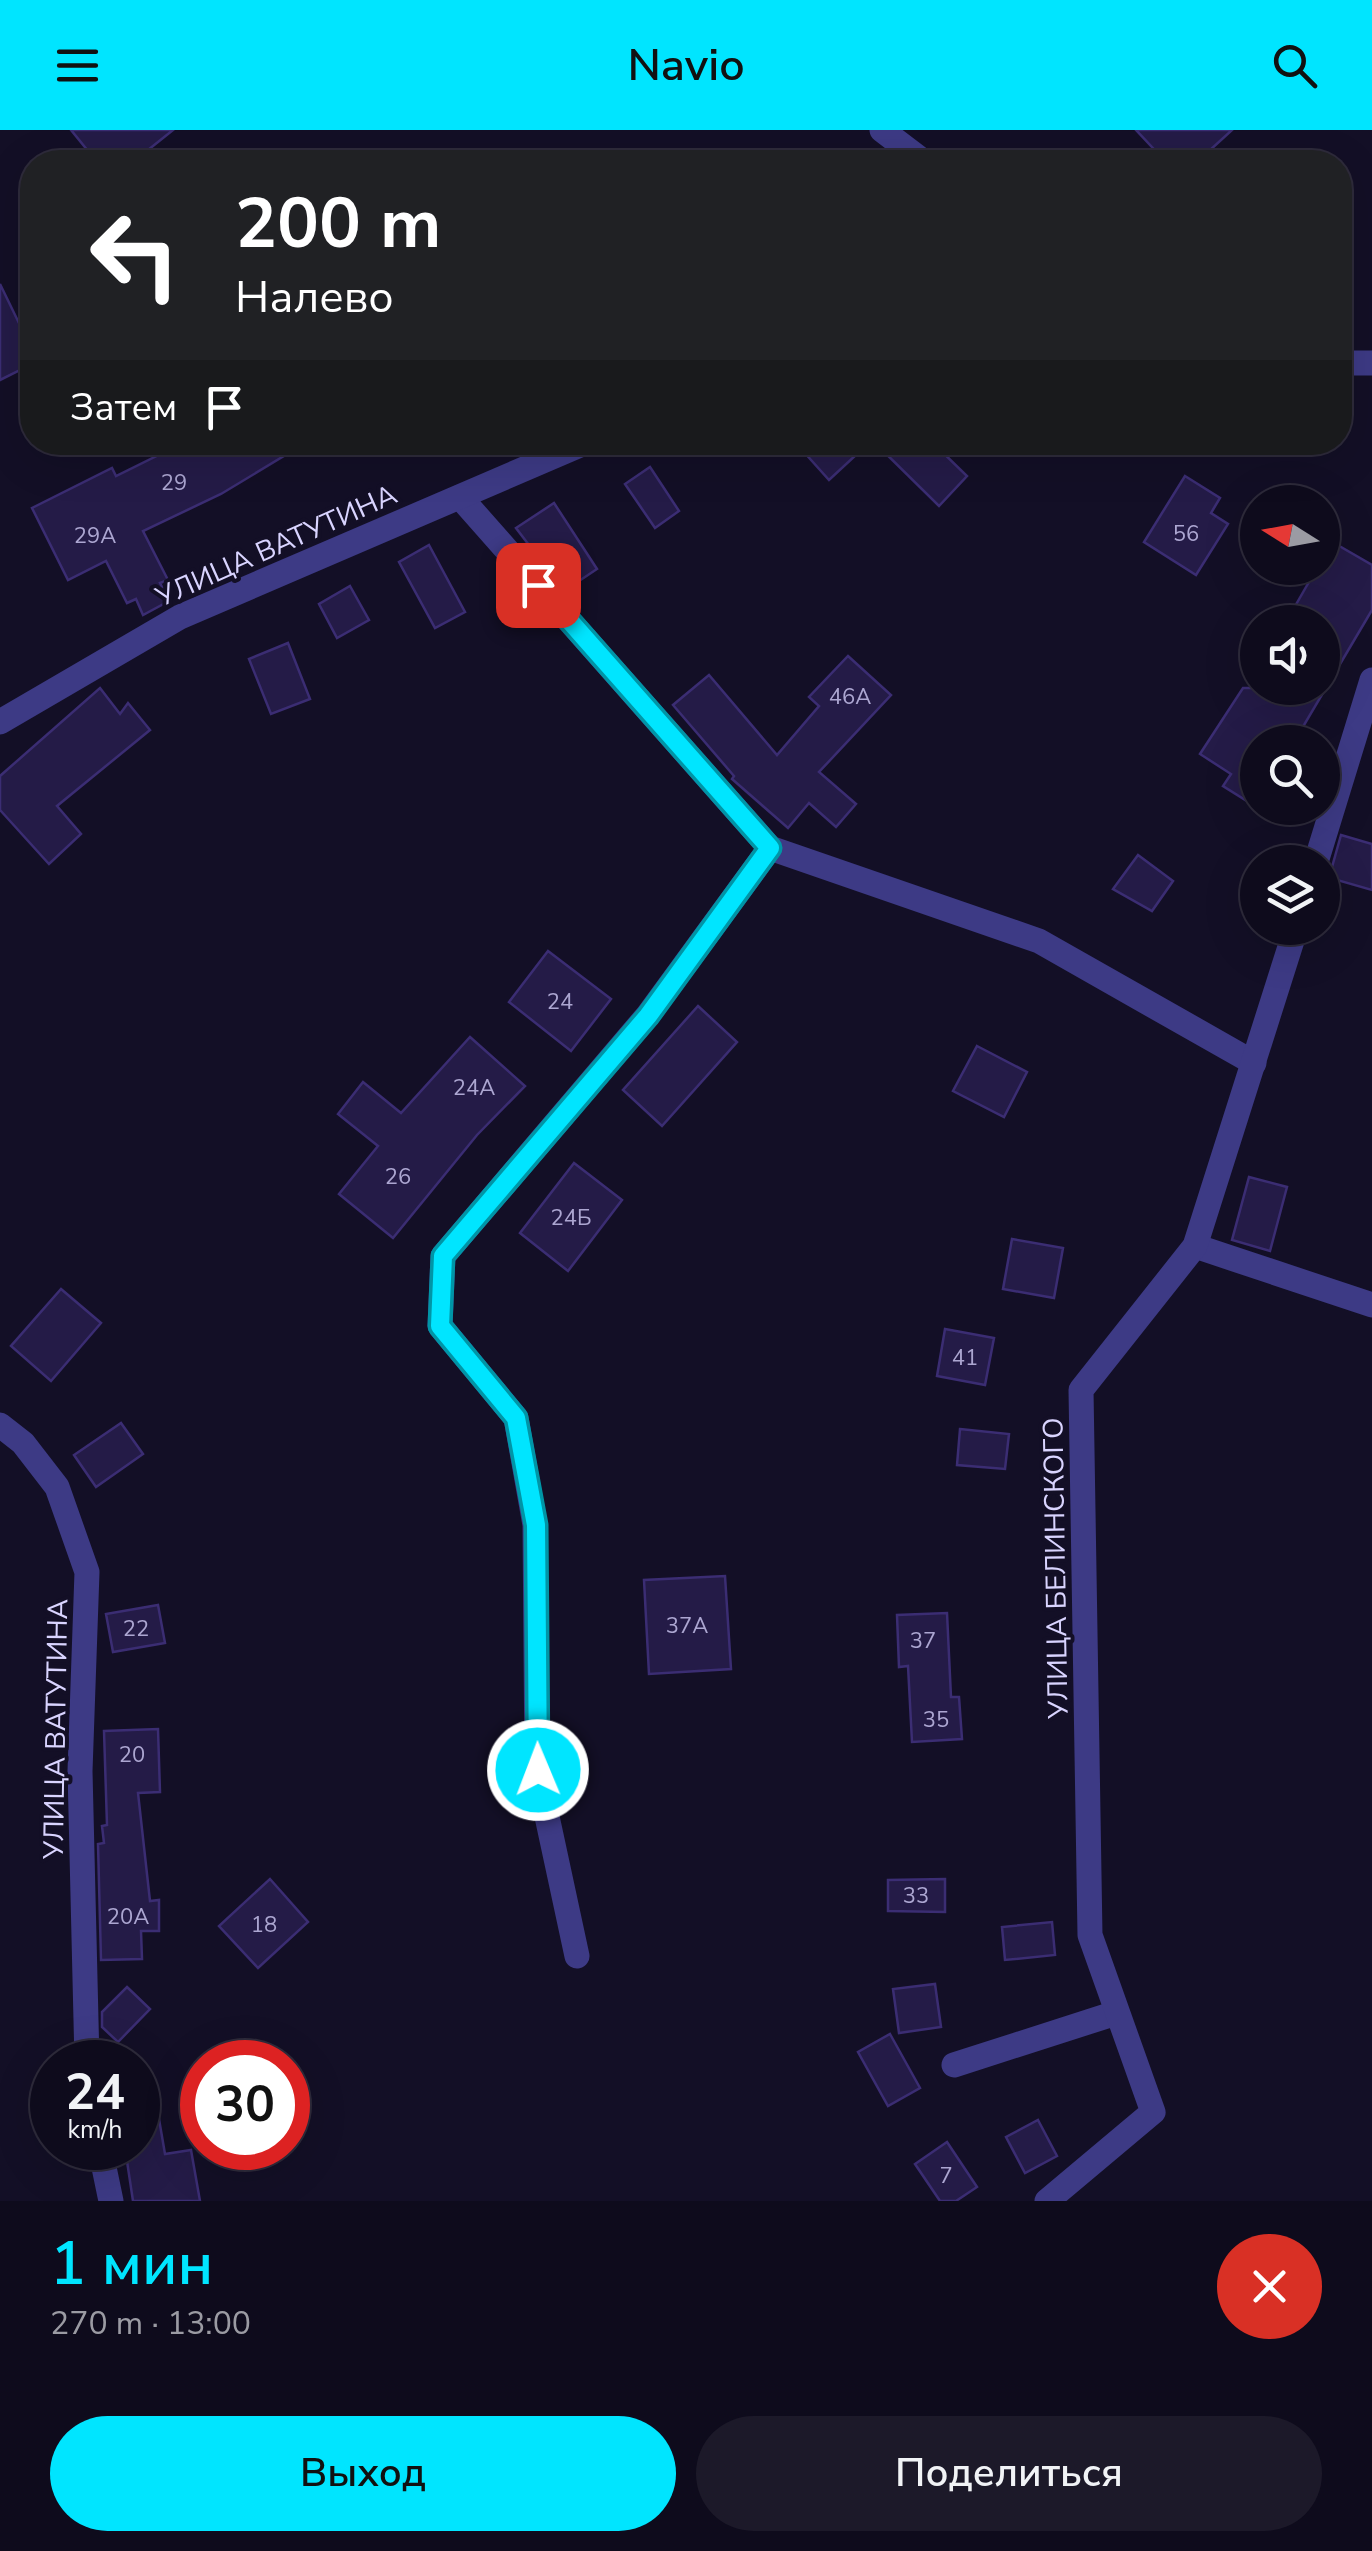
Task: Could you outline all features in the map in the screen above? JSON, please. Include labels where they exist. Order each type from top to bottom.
[{"type":"street","points":[[882,130],[908,150]]},
{"type":"street","name":"УЛИЦА ВАТУТИНА","points":[[0,722],[180,616],[557,455]]},
{"type":"street","points":[[460,497],[770,848],[1038,941],[1254,1063]]},
{"type":"street","points":[[1321,845],[1372,680]]},
{"type":"street","points":[[577,1956],[538,1770],[536,1525],[516,1418],[440,1326],[443,1256],[648,1016],[770,848]]},
{"type":"street","name":"УЛИЦА БЕЛИНСКОГО","points":[[1047,2201],[1153,2112],[1090,1935],[1081,1390],[1195,1246],[1291,945]]},
{"type":"street","points":[[1195,1246],[1372,1305]]},
{"type":"street","name":"УЛИЦА ВАТУТИНА","points":[[0,1425],[22,1443],[57,1487],[88,1572],[80,1772],[86,2040]]},
{"type":"street","points":[[954,2064],[1116,2012]]},
{"type":"street","points":[[105,2170],[111,2201]]},
{"type":"building","points":[[71,130],[173,130],[148,150],[87,150]]},
{"type":"building","points":[[1136,130],[1232,130],[1210,150],[1155,150]]},
{"type":"building","points":[[0,284],[20,325],[20,370],[0,380]]},
{"type":"building","points":[[159,455],[286,455],[221,494],[143,531],[168,580],[160,583],[169,601],[143,615],[136,599],[127,603],[106,561],[68,580],[32,508],[112,468],[116,476]]},
{"type":"building","points":[[807,455],[856,455],[829,480]]},
{"type":"building","points":[[887,455],[945,455],[967,476],[939,506]]},
{"type":"building","points":[[650,467],[679,511],[655,528],[625,484]]},
{"type":"building","points":[[1185,476],[1220,498],[1211,513],[1228,524],[1196,575],[1144,542]]},
{"type":"building","points":[[554,503],[597,569],[564,591],[516,528]]},
{"type":"building","points":[[429,545],[465,612],[435,628],[399,562]]},
{"type":"building","points":[[1340,546],[1372,565],[1372,610],[1340,664],[1340,605],[1296,605],[1307,585],[1340,585]]},
{"type":"building","points":[[350,586],[369,620],[337,638],[319,604]]},
{"type":"building","points":[[288,643],[310,699],[271,714],[249,659]]},
{"type":"building","points":[[848,656],[891,695],[819,772],[856,804],[836,827],[809,803],[788,828],[732,779],[734,776],[673,705],[709,675],[777,755],[819,706],[809,697]]},
{"type":"building","points":[[100,688],[120,714],[128,703],[150,730],[57,806],[81,834],[49,864],[0,810],[0,776]]},
{"type":"building","points":[[1240,693],[1240,705],[1316,705],[1304,725],[1240,725],[1240,797],[1223,786],[1231,774],[1200,754]]},
{"type":"building","points":[[1341,835],[1372,844],[1372,890],[1340,881]]},
{"type":"building","points":[[1138,855],[1173,881],[1152,911],[1113,889]]},
{"type":"building","points":[[548,951],[611,999],[571,1051],[509,1002]]},
{"type":"building","points":[[698,1006],[737,1042],[662,1126],[623,1090]]},
{"type":"building","points":[[470,1037],[525,1086],[477,1135],[393,1238],[339,1194],[378,1146],[338,1114],[363,1082],[401,1113]]},
{"type":"building","points":[[977,1046],[1027,1072],[1004,1117],[953,1091]]},
{"type":"building","points":[[574,1163],[622,1200],[568,1271],[520,1233]]},
{"type":"building","points":[[1249,1177],[1287,1187],[1270,1251],[1232,1240]]},
{"type":"building","points":[[1012,1239],[1063,1248],[1054,1298],[1003,1289]]},
{"type":"building","points":[[61,1289],[101,1323],[51,1381],[11,1346]]},
{"type":"building","points":[[945,1329],[994,1338],[985,1385],[937,1376]]},
{"type":"building","points":[[121,1423],[143,1454],[96,1487],[74,1455]]},
{"type":"building","points":[[960,1429],[1009,1434],[1005,1469],[957,1465]]},
{"type":"building","points":[[725,1576],[731,1669],[649,1674],[644,1580]]},
{"type":"building","points":[[158,1605],[165,1643],[113,1652],[106,1614]]},
{"type":"building","points":[[947,1613],[951,1697],[959,1697],[962,1739],[912,1742],[908,1666],[899,1667],[897,1615]]},
{"type":"building","points":[[158,1729],[160,1792],[138,1793],[150,1901],[159,1900],[159,1931],[141,1931],[142,1959],[101,1960],[98,1844],[104,1843],[102,1826],[107,1825],[104,1731]]},
{"type":"building","points":[[270,1879],[308,1922],[258,1968],[219,1926]]},
{"type":"building","points":[[945,1879],[945,1912],[888,1911],[888,1880]]},
{"type":"building","points":[[1052,1922],[1055,1955],[1005,1960],[1002,1927]]},
{"type":"building","points":[[935,1984],[941,2027],[899,2033],[893,1989]]},
{"type":"building","points":[[127,1987],[150,2009],[120,2040],[102,2027],[102,2012]]},
{"type":"building","points":[[890,2034],[920,2088],[888,2106],[858,2052]]},
{"type":"building","points":[[1038,2120],[1057,2156],[1025,2173],[1006,2137]]},
{"type":"building","points":[[160,2125],[165,2154],[180,2152],[180,2170],[195,2170],[200,2201],[133,2201],[128,2170],[160,2170]]},
{"type":"building","points":[[947,2142],[977,2187],[956,2201],[940,2201],[915,2164]]},
{"type":"route","points":[[538,585],[770,848],[648,1016],[443,1256],[440,1326],[516,1418],[536,1525],[538,1770]]}]
